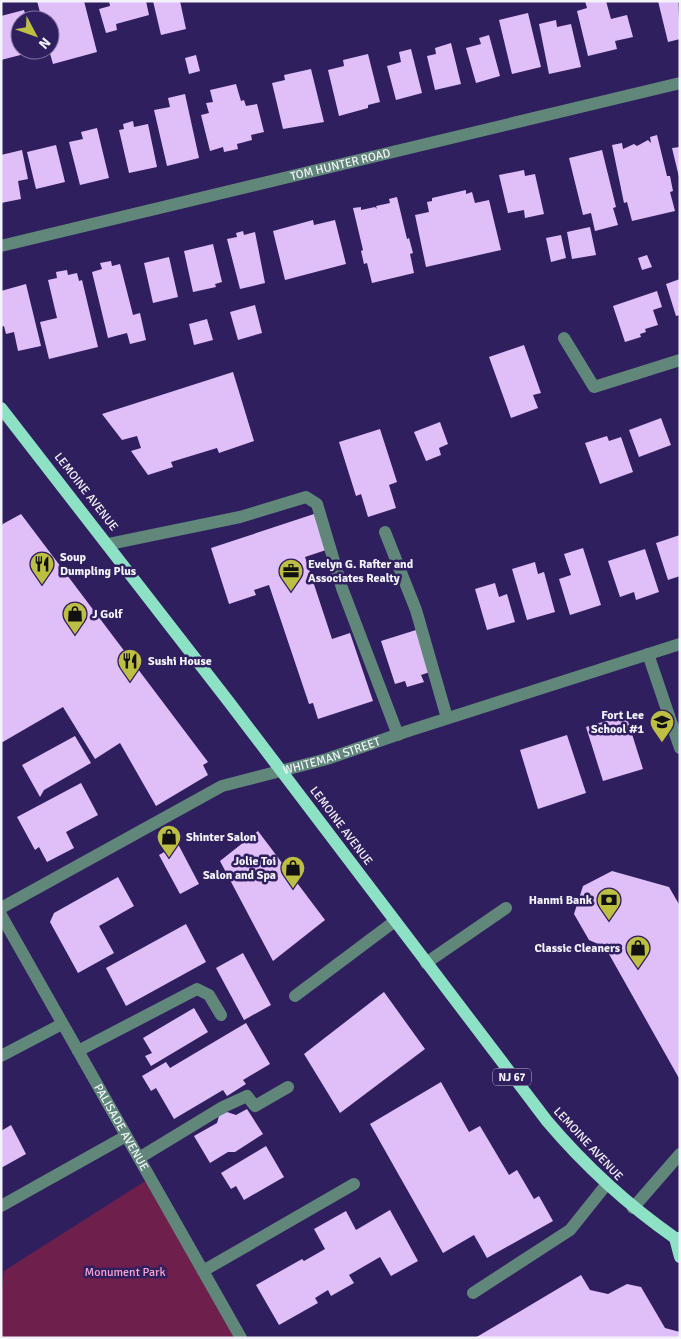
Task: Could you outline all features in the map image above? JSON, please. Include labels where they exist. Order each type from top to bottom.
[{"type":"main road","name":"LEMOINE AVENUE","points":[[1,408],[109,544],[547,1121],[606,1185],[633,1208],[677,1238]]},
{"type":"main road","name":"NJ 67","points":[[677,1238],[680,1257]]},
{"type":"street","name":"TOM HUNTER ROAD","points":[[1,246],[680,83]]},
{"type":"street","points":[[564,338],[594,388],[680,360]]},
{"type":"street","points":[[109,544],[240,517],[306,497],[317,504],[342,588],[398,735]]},
{"type":"street","points":[[385,532],[416,610],[447,718]]},
{"type":"street","name":"WHITEMAN STREET","points":[[1,908],[222,786],[327,759],[447,718],[680,644]]},
{"type":"street","points":[[648,654],[680,748]]},
{"type":"street","points":[[426,963],[506,908]]},
{"type":"street","name":"PALISADE AVENUE","points":[[1,916],[241,1338]]},
{"type":"street","points":[[295,996],[395,921]]},
{"type":"street","points":[[78,1051],[198,989],[210,994],[221,1015]]},
{"type":"street","points":[[1,1056],[62,1024]]},
{"type":"street","points":[[139,1158],[223,1107],[247,1096],[255,1106],[288,1087]]},
{"type":"street","points":[[1,1206],[126,1136]]},
{"type":"street","points":[[633,1208],[680,1154]]},
{"type":"street","points":[[203,1271],[354,1184]]},
{"type":"street","points":[[473,1293],[570,1230],[606,1185]]},
{"type":"green space","name":"Monument Park","points":[[150,1178],[240,1338],[1,1338],[1,1297],[4,1271]]},
{"type":"building","points":[[37,1],[84,1],[97,52],[53,64],[52,60],[60,60],[60,10],[39,10]]},
{"type":"building","points":[[109,1],[146,1],[149,15],[116,24],[117,30],[106,33],[99,9],[110,6]]},
{"type":"building","points":[[153,1],[180,1],[186,29],[161,35]]},
{"type":"building","points":[[585,1],[606,1],[611,19],[627,15],[633,37],[615,41],[617,49],[588,56],[577,11],[587,8]]},
{"type":"building","points":[[658,1],[678,1],[680,39],[668,42]]},
{"type":"building","points":[[528,13],[541,67],[512,74],[499,20]]},
{"type":"building","points":[[10,14],[10,58],[1,60],[1,16]]},
{"type":"building","points":[[556,20],[557,27],[571,24],[581,67],[549,74],[539,24]]},
{"type":"building","points":[[489,35],[500,76],[476,83],[466,48],[481,44],[479,38]]},
{"type":"building","points":[[451,43],[461,84],[435,90],[427,56],[436,54],[435,48]]},
{"type":"building","points":[[411,49],[422,93],[396,100],[387,66],[401,62],[399,52]]},
{"type":"building","points":[[368,54],[380,102],[368,105],[368,108],[339,116],[328,70],[344,66],[343,60]]},
{"type":"building","points":[[196,55],[200,71],[189,74],[185,58]]},
{"type":"building","points":[[311,69],[324,122],[283,129],[272,83],[285,80],[284,75]]},
{"type":"building","points":[[236,84],[241,101],[244,100],[246,106],[257,104],[264,132],[251,135],[252,140],[237,144],[238,149],[224,152],[223,147],[210,151],[201,115],[209,113],[206,103],[213,102],[210,90]]},
{"type":"building","points":[[185,94],[199,158],[167,166],[154,110],[170,107],[168,98]]},
{"type":"building","points":[[133,121],[134,127],[148,124],[157,167],[129,173],[119,130],[124,129],[123,124]]},
{"type":"building","points":[[97,128],[109,178],[80,185],[69,142],[83,139],[81,132]]},
{"type":"building","points":[[657,135],[667,176],[670,176],[673,191],[670,192],[675,211],[632,221],[627,202],[624,203],[612,145],[622,143],[623,149],[634,144],[637,146],[648,140],[651,143],[650,137]]},
{"type":"building","points":[[56,145],[65,182],[36,189],[27,152]]},
{"type":"building","points":[[680,147],[680,177],[679,177],[672,148]]},
{"type":"building","points":[[22,150],[28,179],[18,181],[21,199],[1,203],[1,155]]},
{"type":"building","points":[[602,150],[616,207],[613,208],[618,225],[595,231],[591,213],[583,215],[569,158]]},
{"type":"building","points":[[524,170],[525,176],[535,174],[544,214],[525,218],[524,210],[508,213],[499,175]]},
{"type":"building","points":[[466,190],[466,194],[472,192],[475,203],[489,200],[501,250],[426,267],[415,215],[429,212],[427,202],[432,201],[432,198]]},
{"type":"building","points":[[397,197],[407,239],[409,238],[413,253],[410,254],[414,273],[372,283],[367,263],[364,264],[361,251],[363,250],[353,208],[361,207],[361,210],[375,207],[377,209],[376,206],[390,203],[389,199]]},
{"type":"building","points":[[313,220],[314,225],[335,220],[346,264],[285,280],[273,231]]},
{"type":"building","points":[[590,227],[596,255],[572,259],[567,232]]},
{"type":"building","points":[[243,231],[244,235],[255,232],[265,283],[240,289],[227,239],[237,237],[236,233]]},
{"type":"building","points":[[561,235],[566,258],[551,262],[546,238]]},
{"type":"building","points":[[213,244],[222,282],[215,284],[216,287],[193,292],[184,251]]},
{"type":"building","points":[[647,255],[652,267],[642,270],[638,258]]},
{"type":"building","points":[[169,257],[178,297],[153,303],[144,263]]},
{"type":"building","points":[[111,261],[112,266],[120,264],[133,315],[140,313],[146,340],[130,344],[127,333],[108,338],[92,272],[102,269],[100,263]]},
{"type":"building","points":[[67,270],[68,275],[77,273],[79,281],[82,280],[98,347],[49,359],[40,322],[57,318],[48,280],[57,278],[56,272]]},
{"type":"building","points":[[680,279],[680,315],[676,316],[666,284]]},
{"type":"building","points":[[26,284],[41,346],[18,351],[14,332],[6,334],[4,326],[1,327],[1,291]]},
{"type":"building","points":[[657,291],[662,307],[653,310],[658,325],[645,329],[646,332],[640,334],[641,337],[625,342],[613,306]]},
{"type":"building","points":[[255,305],[262,333],[238,340],[230,312]]},
{"type":"building","points":[[207,319],[213,340],[194,345],[189,324]]},
{"type":"building","points":[[524,345],[541,393],[533,395],[538,408],[511,418],[489,357]]},
{"type":"building","points":[[233,372],[254,441],[219,453],[217,448],[171,462],[173,467],[148,475],[131,451],[141,448],[137,436],[122,440],[102,414]]},
{"type":"building","points":[[661,418],[671,445],[639,457],[629,430]]},
{"type":"building","points":[[440,422],[448,444],[439,448],[441,455],[426,461],[414,432]]},
{"type":"building","points":[[380,429],[397,482],[389,485],[396,508],[368,517],[361,494],[356,496],[339,442]]},
{"type":"building","points":[[607,436],[609,441],[621,437],[633,472],[600,484],[585,443]]},
{"type":"building","points":[[21,514],[208,762],[203,765],[208,775],[156,806],[120,743],[95,759],[63,707],[1,743],[1,525]]},
{"type":"building","points":[[314,514],[326,550],[305,557],[332,639],[350,633],[373,701],[318,719],[313,703],[309,704],[269,585],[254,590],[256,595],[229,604],[211,548]]},
{"type":"building","points":[[680,535],[680,576],[668,580],[656,543]]},
{"type":"building","points":[[583,548],[601,605],[570,615],[559,579],[571,575],[564,554]]},
{"type":"building","points":[[645,549],[659,592],[636,600],[634,592],[620,597],[608,561]]},
{"type":"building","points":[[535,562],[538,574],[544,572],[555,612],[527,620],[512,569]]},
{"type":"building","points":[[495,583],[499,597],[507,594],[515,622],[487,630],[475,589]]},
{"type":"building","points":[[416,630],[430,672],[421,675],[424,682],[407,687],[405,681],[395,684],[381,641]]},
{"type":"building","points":[[626,715],[643,769],[603,781],[586,727]]},
{"type":"building","points":[[567,735],[586,793],[538,809],[520,750]]},
{"type":"building","points":[[75,736],[91,763],[44,790],[40,797],[22,765]]},
{"type":"building","points":[[81,783],[98,815],[66,832],[74,848],[47,862],[39,847],[35,850],[17,817]]},
{"type":"building","points":[[258,831],[325,920],[273,961],[220,861]]},
{"type":"building","points":[[178,844],[199,884],[180,894],[159,855]]},
{"type":"building","points":[[612,871],[669,887],[680,906],[680,1080],[605,947],[589,940],[574,914],[583,886]]},
{"type":"building","points":[[118,877],[134,906],[99,926],[114,953],[78,973],[50,922],[54,913]]},
{"type":"building","points":[[186,924],[206,962],[126,1006],[106,968]]},
{"type":"building","points":[[243,953],[271,1005],[244,1020],[216,968]]},
{"type":"building","points":[[384,992],[425,1049],[340,1113],[304,1054]]},
{"type":"building","points":[[194,1008],[208,1032],[151,1066],[145,1056],[152,1053],[143,1038]]},
{"type":"building","points":[[246,1023],[270,1064],[243,1080],[246,1084],[227,1096],[223,1090],[174,1119],[156,1088],[151,1091],[142,1076],[166,1062],[170,1068]]},
{"type":"building","points":[[441,1082],[469,1132],[480,1126],[509,1175],[517,1170],[534,1199],[539,1196],[553,1221],[487,1258],[474,1235],[443,1253],[370,1124]]},
{"type":"building","points":[[247,1109],[263,1134],[235,1152],[228,1152],[210,1163],[194,1136],[217,1123],[219,1116],[227,1112],[236,1115]]},
{"type":"building","points":[[11,1125],[26,1154],[1,1168],[1,1131]]},
{"type":"building","points":[[266,1146],[284,1177],[244,1200],[236,1186],[231,1189],[221,1173]]},
{"type":"building","points":[[390,1210],[418,1261],[391,1276],[380,1257],[349,1275],[354,1283],[331,1296],[328,1290],[315,1298],[318,1303],[279,1325],[256,1285],[302,1259],[304,1261],[325,1249],[314,1229],[346,1211],[356,1230]]},
{"type":"building","points":[[581,1275],[590,1290],[608,1294],[627,1284],[641,1287],[665,1328],[680,1332],[680,1338],[475,1338]]},
{"type":"place","name":"Soup Dumpling Plus","points":[[42,585]]},
{"type":"place","name":"Evelyn G. Rafter and Associates Realty","points":[[291,592]]},
{"type":"place","name":"J Golf","points":[[75,635]]},
{"type":"place","name":"Sushi House","points":[[130,682]]},
{"type":"place","name":"Fort Lee School #1","points":[[662,743]]},
{"type":"place","name":"Shinter Salon","points":[[169,858]]},
{"type":"place","name":"Jolie Toi Salon and Spa","points":[[293,889]]},
{"type":"place","name":"Hanmi Bank","points":[[609,921]]},
{"type":"place","name":"Classic Cleaners","points":[[638,969]]}]
